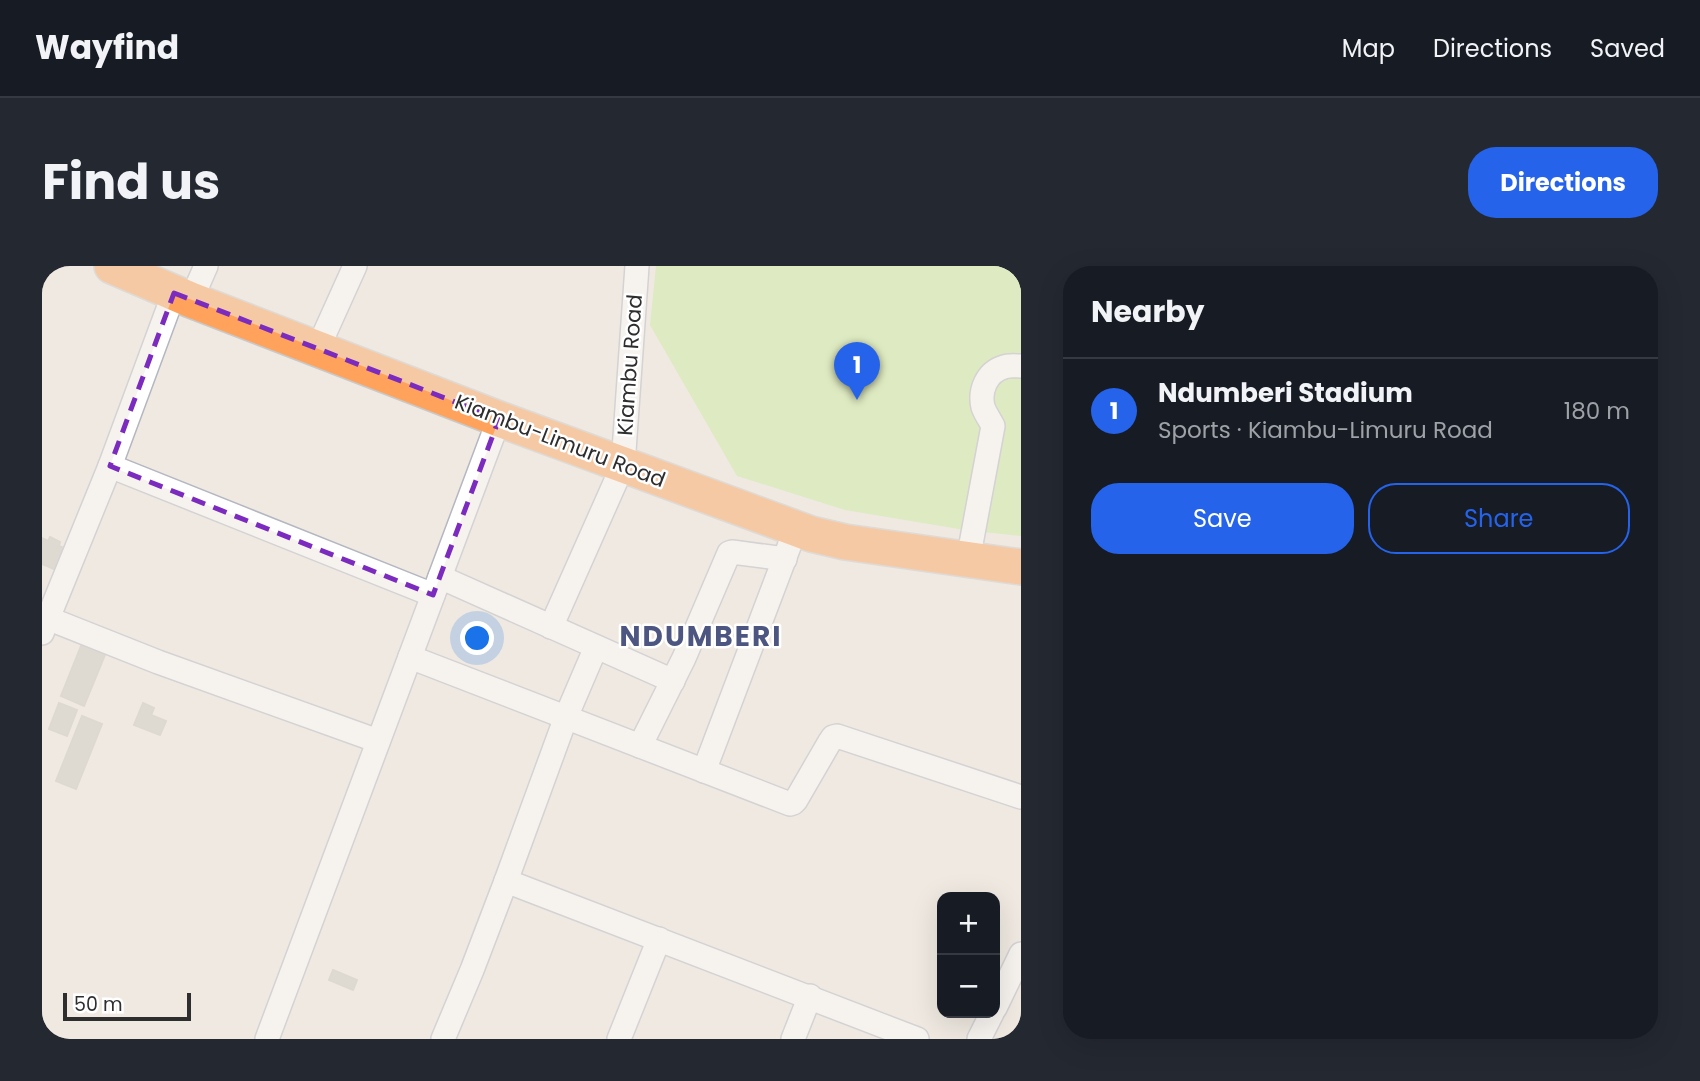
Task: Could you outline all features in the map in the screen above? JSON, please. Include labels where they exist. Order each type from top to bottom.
[{"type":"highway","name":"Kiambu-Limuru Road","points":[[112,266],[182,296],[623,465],[790,544],[811,534],[845,542],[1021,567]]},
{"type":"street","points":[[206,266],[182,296],[44,622],[378,741]]},
{"type":"street","points":[[318,348],[355,266]]},
{"type":"street","name":"Kiambu Road","points":[[551,627],[623,465],[638,266]]},
{"type":"street","points":[[968,559],[993,426],[983,409],[985,383],[992,374],[1004,367],[1021,366]]},
{"type":"street","points":[[267,1039],[499,419]]},
{"type":"street","points":[[110,466],[551,627],[673,681]]},
{"type":"street","points":[[640,746],[684,658],[729,553],[790,544],[704,771]]},
{"type":"street","points":[[443,1039],[506,881],[566,717],[596,647]]},
{"type":"street","points":[[410,657],[785,803],[793,803],[829,743],[837,736],[1021,797]]},
{"type":"street","points":[[506,881],[918,1039]]},
{"type":"street","points":[[619,1039],[659,939]]},
{"type":"street","points":[[1000,998],[1021,954]]},
{"type":"street","points":[[793,1039],[810,996]]},
{"type":"street","points":[[979,1039],[990,1018]]},
{"type":"highlighted area","points":[[174,293],[499,419],[433,595],[110,466]]},
{"type":"green space","points":[[656,266],[1021,266],[1021,536],[965,530],[845,510],[737,476],[650,325]]},
{"type":"building","points":[[50,537],[66,549],[56,570],[42,564],[42,538],[48,541]]},
{"type":"building","points":[[85,636],[109,645],[84,706],[61,696]]},
{"type":"building","points":[[59,703],[77,710],[67,736],[49,729]]},
{"type":"building","points":[[143,703],[154,708],[151,715],[166,721],[160,735],[134,725]]},
{"type":"building","points":[[82,716],[102,724],[76,789],[56,781]]},
{"type":"building","points":[[333,970],[357,980],[353,990],[329,980]]},
{"type":"place","name":"Ndumberi Stadium","points":[[857,400]]},
{"type":"district","name":"NDUMBERI","points":[[701,636]]}]
